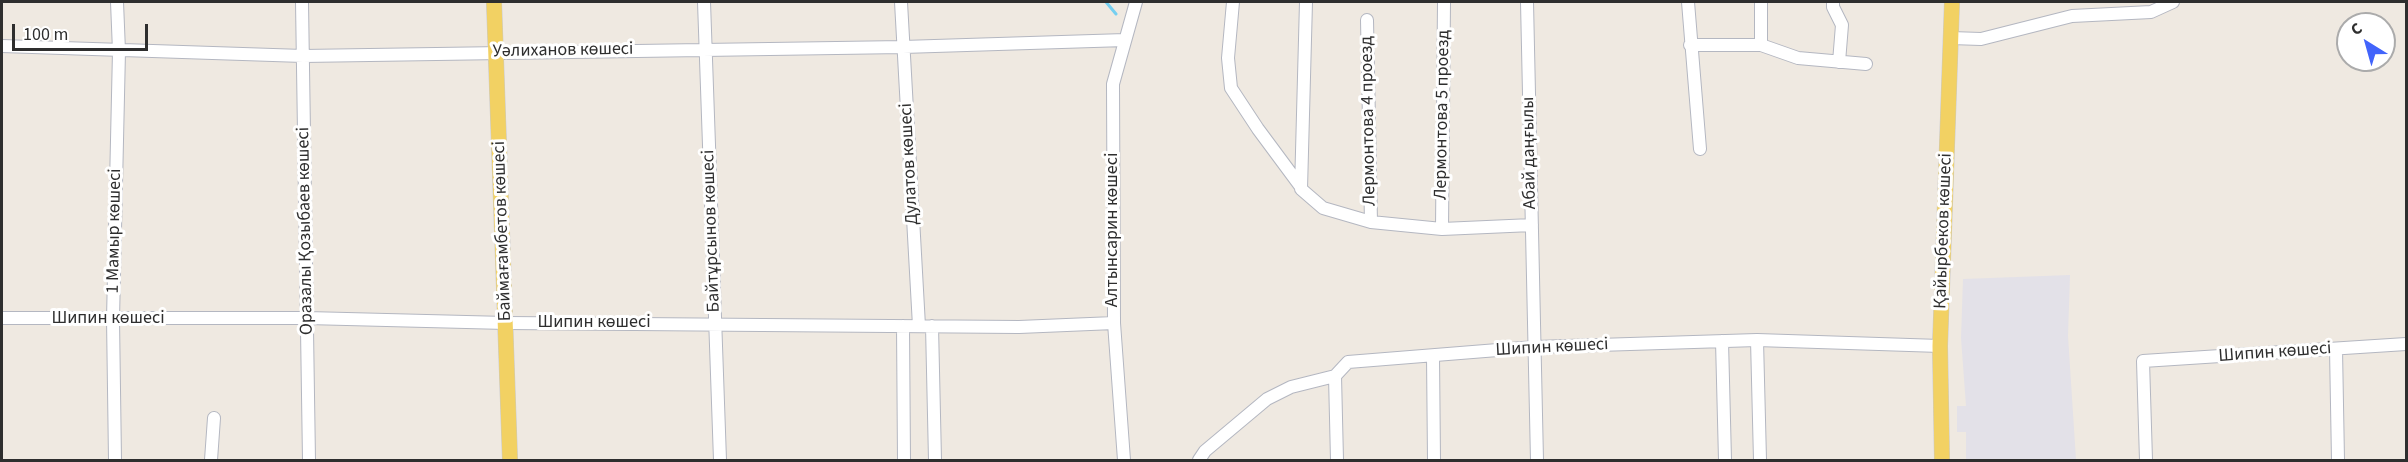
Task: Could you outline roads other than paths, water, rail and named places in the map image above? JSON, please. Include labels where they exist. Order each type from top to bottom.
[{"type":"main road","name":"Баймағамбетов көшесі","points":[[494,2],[510,460]]},
{"type":"main road","name":"Қайырбеков көшесі","points":[[1942,460],[1940,346],[1952,2]]},
{"type":"street","name":"1 Мамыр көшесі","points":[[115,460],[112,319],[117,2]]},
{"type":"street","name":"Оразалы Қозыбаев көшесі","points":[[302,2],[309,460]]},
{"type":"street","name":"Байтұрсынов көшесі","points":[[704,2],[720,460]]},
{"type":"street","name":"Дулатов көшесі","points":[[901,2],[935,460]]},
{"type":"street","name":"Алтынсарин көшесі","points":[[1124,460],[1114,323],[1113,84],[1136,2]]},
{"type":"street","points":[[1233,2],[1228,58],[1231,88],[1301,188],[1323,208],[1371,222],[1442,229],[1532,225]]},
{"type":"street","points":[[1301,188],[1306,2]]},
{"type":"street","name":"Лермонтова 5 проезд","points":[[1442,229],[1444,2]]},
{"type":"street","name":"Абай даңғылы","points":[[1527,2],[1537,460]]},
{"type":"street","points":[[1688,2],[1700,149]]},
{"type":"street","points":[[1761,2],[1761,45]]},
{"type":"street","points":[[1833,2],[1833,7],[1842,25],[1839,62]]},
{"type":"street","points":[[1951,38],[1981,39],[2072,16],[2151,12],[2173,2]]},
{"type":"street","name":"Лермонтова 4 проезд","points":[[1367,20],[1371,222]]},
{"type":"street","name":"Уәлиханов көшесі","points":[[2,46],[303,56],[1125,40]]},
{"type":"street","points":[[1690,45],[1761,45],[1798,58],[1866,64]]},
{"type":"street","name":"Шипин көшесі","points":[[2,318],[307,318],[506,323],[1019,327],[1114,323]]},
{"type":"street","points":[[903,326],[904,460]]},
{"type":"street","points":[[1757,340],[1760,460]]},
{"type":"street","name":"Шипин көшесі","points":[[1199,460],[1205,451],[1268,399],[1291,387],[1335,376],[1348,362],[1535,347],[1757,340],[1940,346]]},
{"type":"street","points":[[1722,341],[1725,460]]},
{"type":"street","name":"Шипин көшесі","points":[[2146,460],[2143,361],[2406,344]]},
{"type":"street","points":[[2336,349],[2337,460]]},
{"type":"street","points":[[1433,356],[1434,460]]},
{"type":"street","points":[[1335,376],[1337,460]]},
{"type":"street","points":[[211,460],[214,418]]},
{"type":"waterway","points":[[1106,2],[1116,14]]}]
